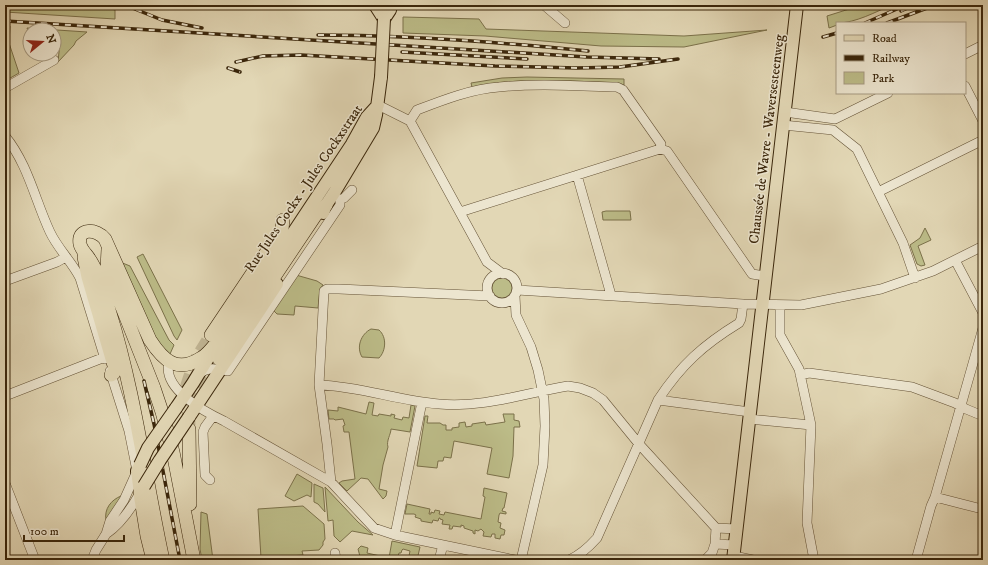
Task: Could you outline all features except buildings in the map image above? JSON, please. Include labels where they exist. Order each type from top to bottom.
[{"type":"highway","points":[[220,364],[317,213],[333,199]]},
{"type":"highway","points":[[111,375],[114,373],[115,369],[80,244],[84,233],[90,231],[99,233],[108,245],[150,340],[159,355],[169,363],[191,363],[202,358],[282,229],[283,220]]},
{"type":"highway","points":[[108,245],[107,269],[162,412],[173,452],[194,556]]},
{"type":"highway","points":[[82,249],[94,265],[123,358],[133,400],[163,560]]},
{"type":"highway","points":[[189,423],[189,495],[194,556]]},
{"type":"highway","points":[[142,490],[147,536],[153,560]]},
{"type":"main road","points":[[375,5],[384,19]]},
{"type":"main road","points":[[378,105],[384,5]]},
{"type":"main road","points":[[384,19],[390,10],[391,5]]},
{"type":"main road","name":"Chaussée de Wavre - Waversesteenweg","points":[[762,310],[797,5]]},
{"type":"main road","name":"Rue Jules Cockx - Jules Cockxstraat","points":[[333,199],[373,128],[378,105]]},
{"type":"main road","name":"Rue Jules Cockx - Jules Cockxstraat","points":[[139,468],[148,448],[200,373],[216,336],[281,251],[356,138],[367,117],[378,105]]},
{"type":"main road","points":[[734,554],[762,310]]},
{"type":"main road","points":[[142,490],[160,460],[189,423],[196,405],[220,364]]},
{"type":"main road","points":[[139,468],[142,490]]},
{"type":"street","points":[[544,5],[564,22]]},
{"type":"street","points":[[966,54],[983,45]]},
{"type":"street","points":[[5,88],[50,62]]},
{"type":"street","points":[[410,122],[417,110],[467,93],[498,87],[617,87],[623,90],[661,144],[660,149]]},
{"type":"street","points":[[966,88],[983,121]]},
{"type":"street","points":[[785,112],[834,120],[886,94]]},
{"type":"street","points":[[378,105],[410,122],[487,262],[516,282],[516,315],[531,347],[538,370],[542,391],[545,426],[543,465],[521,560]]},
{"type":"street","points":[[833,130],[834,120]]},
{"type":"street","points":[[783,125],[833,130],[857,149],[903,243],[915,278]]},
{"type":"street","points":[[5,136],[22,161],[50,232],[80,278],[129,431],[139,468],[124,500],[110,521],[106,534],[96,550],[92,560]]},
{"type":"street","points":[[878,192],[983,140]]},
{"type":"street","points":[[460,212],[660,149],[666,151],[752,274],[765,276]]},
{"type":"street","points":[[577,175],[611,295]]},
{"type":"street","points":[[333,199],[344,198],[352,190]]},
{"type":"street","points":[[516,293],[611,295],[743,304],[762,310],[780,305],[801,305],[842,298],[881,289],[915,278],[983,246]]},
{"type":"street","points":[[5,281],[57,262],[66,257]]},
{"type":"street","points":[[955,260],[983,313]]},
{"type":"street","points":[[487,262],[487,277],[489,281],[488,290],[490,296],[516,315]]},
{"type":"street","points":[[489,281],[495,275],[503,274]]},
{"type":"street","points":[[331,482],[319,385],[324,291],[327,289],[490,296]]},
{"type":"street","points":[[500,303],[509,301],[516,293]]},
{"type":"street","points":[[569,560],[581,553],[597,538],[658,400],[671,381],[693,357],[707,344],[739,323],[743,304]]},
{"type":"street","points":[[780,305],[780,334],[799,369],[811,425],[807,523],[814,560]]},
{"type":"street","points":[[916,560],[931,506],[936,497],[983,328]]},
{"type":"street","points":[[5,396],[105,357]]},
{"type":"street","points":[[169,363],[169,373],[178,391],[213,416],[331,482],[374,528],[395,535],[515,560]]},
{"type":"street","points":[[200,373],[220,364]]},
{"type":"street","points":[[800,375],[809,373],[912,387],[955,403],[983,416]]},
{"type":"street","points":[[319,385],[370,392],[422,402],[450,405],[476,404],[568,386],[580,388],[593,393],[603,400],[639,444],[716,528],[737,529]]},
{"type":"street","points":[[658,400],[811,425]]},
{"type":"street","points":[[395,535],[422,402]]},
{"type":"street","points":[[210,480],[205,475],[203,432],[213,416]]},
{"type":"street","points":[[5,483],[35,560]]},
{"type":"street","points":[[106,534],[116,528],[131,509],[142,490]]},
{"type":"street","points":[[936,497],[978,508]]},
{"type":"street","points":[[705,560],[712,553],[716,528]]},
{"type":"street","points":[[439,560],[443,544]]},
{"type":"street","points":[[714,544],[734,554],[753,560]]},
{"type":"green space","points":[[5,5],[99,6],[115,10],[115,19],[5,12]]},
{"type":"green space","points":[[862,5],[892,5],[858,19],[848,22],[836,22],[836,25],[829,28],[827,16]]},
{"type":"green space","points":[[403,17],[479,19],[486,29],[684,36],[767,30],[684,47],[601,46],[485,36],[403,33]]},
{"type":"green space","points":[[5,24],[10,26],[9,43],[19,73],[5,81]]},
{"type":"green space","points":[[62,30],[87,32],[76,41],[62,58]]},
{"type":"green space","points":[[527,77],[624,79],[624,85],[618,83],[545,80],[508,82],[472,87],[471,83],[502,78]]},
{"type":"green space","points":[[630,211],[631,220],[603,220],[602,212]]},
{"type":"green space","points":[[925,228],[931,240],[918,246],[925,265],[921,266],[917,264],[910,245],[920,238]]},
{"type":"green space","points":[[143,254],[182,330],[177,340],[137,257]]},
{"type":"green space","points":[[120,262],[130,266],[169,340],[174,345],[170,354],[162,351]]},
{"type":"green space","points":[[296,275],[317,281],[323,285],[320,289],[318,308],[295,306],[294,315],[277,314],[272,309]]},
{"type":"green space","points":[[502,278],[509,281],[512,288],[509,295],[502,298],[495,295],[492,288],[495,281]]},
{"type":"green space","points":[[371,329],[379,330],[383,336],[385,344],[383,352],[379,358],[362,357],[360,353],[360,341],[367,331]]},
{"type":"green space","points":[[369,402],[374,403],[372,415],[378,416],[379,414],[391,416],[391,414],[395,415],[394,418],[402,420],[403,417],[409,418],[411,405],[415,406],[410,432],[391,429],[379,489],[387,491],[386,496],[383,499],[368,479],[361,478],[347,491],[339,483],[342,481],[355,479],[349,432],[344,432],[343,426],[345,425],[343,419],[329,419],[328,410],[338,411],[338,407],[366,414]]},
{"type":"green space","points":[[503,414],[514,414],[514,420],[519,421],[520,427],[514,427],[513,456],[509,478],[487,474],[492,448],[454,441],[451,458],[444,457],[443,461],[438,461],[437,468],[417,466],[425,416],[428,416],[427,423],[440,423],[446,425],[446,430],[452,430],[452,428],[459,427],[459,423],[465,422],[466,427],[472,426],[472,424],[485,422],[486,425],[505,422]]},
{"type":"green space","points":[[297,474],[312,483],[311,497],[307,495],[294,501],[285,496]]},
{"type":"green space","points":[[314,484],[323,488],[325,512],[318,504],[314,502]]},
{"type":"green space","points":[[325,487],[358,522],[373,535],[352,531],[340,542],[334,536],[333,520],[328,521]]},
{"type":"green space","points":[[484,488],[507,493],[502,511],[506,512],[506,514],[500,513],[499,515],[498,522],[501,523],[500,528],[505,530],[504,535],[501,535],[500,539],[495,538],[495,534],[492,534],[491,537],[483,536],[484,532],[481,529],[478,531],[475,530],[475,534],[473,531],[464,528],[464,526],[461,525],[461,527],[453,526],[452,529],[449,529],[450,525],[442,524],[443,520],[440,518],[438,521],[433,520],[432,523],[421,521],[421,519],[415,517],[416,515],[414,514],[405,514],[407,504],[430,509],[429,514],[431,514],[431,512],[434,513],[435,510],[440,511],[439,514],[444,515],[445,512],[481,519],[485,497],[483,496]]},
{"type":"green space","points":[[121,496],[106,520],[106,512],[109,505]]},
{"type":"green space","points":[[303,506],[324,524],[325,539],[319,550],[302,551],[303,555],[261,558],[258,509]]},
{"type":"green space","points":[[201,512],[207,514],[213,560],[202,560],[200,549]]},
{"type":"green space","points":[[392,541],[420,547],[417,560],[409,560],[411,556],[409,556],[410,551],[403,549],[401,553],[399,553],[397,560],[361,560],[358,549],[361,546],[368,548],[367,553],[389,558]]},
{"type":"tunnel","points":[[189,425],[187,385],[195,361],[211,335]]},
{"type":"tunnel","points":[[192,406],[200,388],[219,359]]},
{"type":"railway","points":[[125,5],[162,20],[202,28]]},
{"type":"railway","points":[[867,22],[906,5]]},
{"type":"railway","points":[[901,11],[914,5]]},
{"type":"railway","points":[[890,22],[935,5]]},
{"type":"railway","points":[[5,21],[587,57],[659,59]]},
{"type":"railway","points":[[823,37],[836,33]]},
{"type":"railway","points":[[318,35],[386,36],[588,51]]},
{"type":"railway","points":[[402,52],[527,59]]},
{"type":"railway","points":[[236,62],[263,56],[301,55],[495,66],[577,68],[620,67],[678,59]]},
{"type":"railway","points":[[228,68],[240,72]]},
{"type":"railway","points":[[144,381],[154,424],[180,560]]}]
